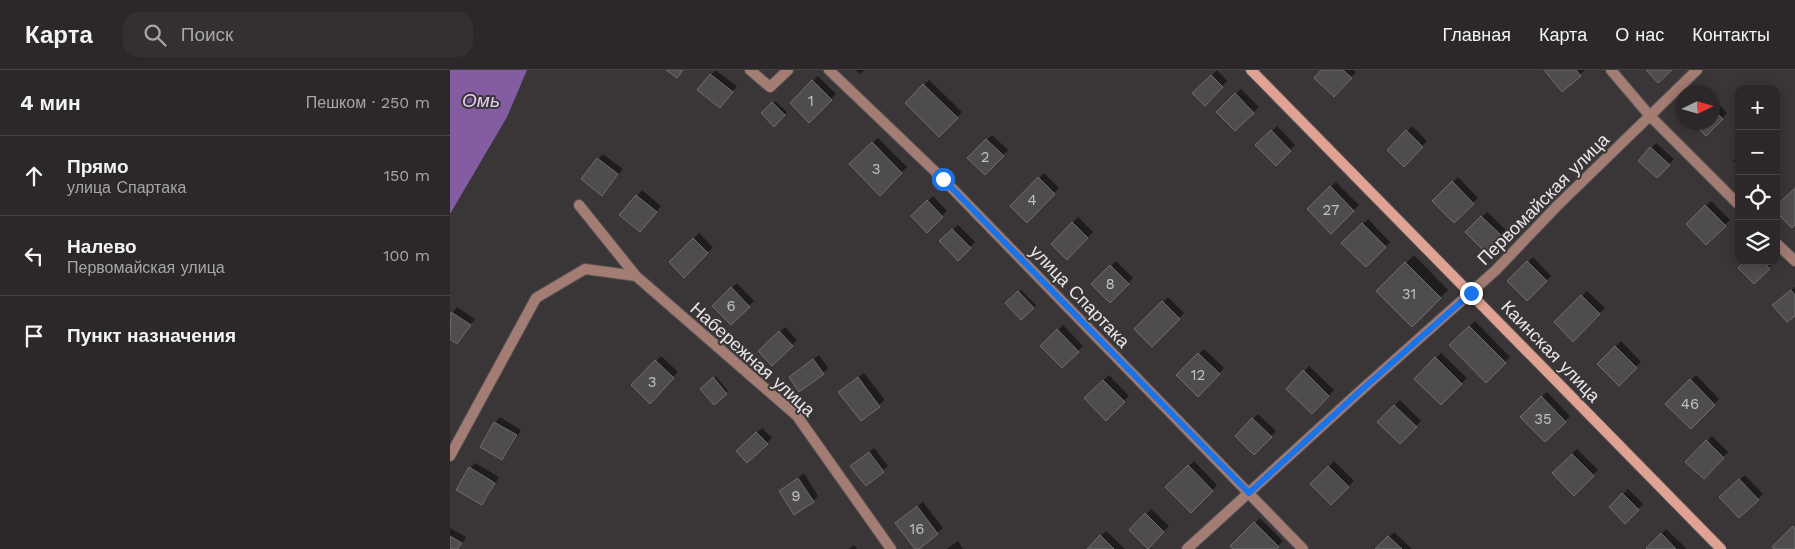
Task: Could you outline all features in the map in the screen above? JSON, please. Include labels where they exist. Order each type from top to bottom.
[{"type":"main road","name":"Каинская улица","points":[[1251,70],[1721,549]]},
{"type":"street","points":[[750,70],[770,87],[788,70]]},
{"type":"street","name":"улица Спартака","points":[[829,70],[943,179],[1303,549]]},
{"type":"street","points":[[1610,70],[1650,116],[1735,201]]},
{"type":"street","name":"Первомайская улица","points":[[1187,549],[1351,399],[1471,293],[1697,70]]},
{"type":"street","name":"Набережная улица","points":[[579,206],[636,276],[797,416],[891,549]]},
{"type":"street","points":[[1780,246],[1795,261]]},
{"type":"street","points":[[450,456],[536,298],[584,268],[636,276]]},
{"type":"water","name":"Омь","points":[[450,70],[527,70],[507,117],[450,214]]},
{"type":"building","points":[[666,70],[683,70],[677,78]]},
{"type":"building","points":[[1321,70],[1343,70],[1352,78],[1334,97],[1314,78]]},
{"type":"building","points":[[1544,70],[1576,70],[1581,76],[1562,92]]},
{"type":"building","points":[[1646,70],[1672,70],[1658,83]]},
{"type":"building","points":[[710,74],[733,92],[720,108],[697,90]]},
{"type":"building","points":[[1211,75],[1223,87],[1205,106],[1192,93]]},
{"type":"building","points":[[812,80],[832,100],[809,123],[790,103]]},
{"type":"building","points":[[923,84],[958,118],[939,137],[905,103]]},
{"type":"building","points":[[1235,93],[1254,113],[1235,131],[1216,112]]},
{"type":"building","points":[[772,102],[785,115],[774,127],[761,113]]},
{"type":"building","points":[[1271,130],[1291,151],[1276,166],[1255,145]]},
{"type":"building","points":[[1406,130],[1423,147],[1404,167],[1387,150]]},
{"type":"building","points":[[1700,130],[1712,130],[1706,136]]},
{"type":"building","points":[[986,139],[1004,156],[985,175],[967,158]]},
{"type":"building","points":[[872,142],[902,173],[880,196],[849,164]]},
{"type":"building","points":[[1650,147],[1670,165],[1657,178],[1638,161]]},
{"type":"building","points":[[597,158],[618,174],[602,196],[581,179]]},
{"type":"building","points":[[1038,177],[1055,194],[1027,223],[1010,206]]},
{"type":"building","points":[[1452,181],[1474,204],[1454,223],[1432,201]]},
{"type":"building","points":[[1330,186],[1354,211],[1331,234],[1307,209]]},
{"type":"building","points":[[1795,188],[1795,225],[1792,228],[1780,216],[1780,202]]},
{"type":"building","points":[[636,195],[657,212],[640,232],[619,215]]},
{"type":"building","points":[[927,200],[943,217],[927,233],[911,216]]},
{"type":"building","points":[[1705,205],[1726,226],[1706,245],[1686,224]]},
{"type":"building","points":[[1481,216],[1505,239],[1489,256],[1465,232]]},
{"type":"building","points":[[1072,222],[1088,238],[1067,260],[1051,244]]},
{"type":"building","points":[[1362,223],[1386,247],[1366,267],[1341,243]]},
{"type":"building","points":[[952,229],[971,248],[958,261],[939,241]]},
{"type":"building","points":[[693,238],[708,253],[684,278],[669,262]]},
{"type":"building","points":[[1527,261],[1547,281],[1527,301],[1507,281]]},
{"type":"building","points":[[1405,262],[1441,298],[1412,327],[1376,291]]},
{"type":"building","points":[[1110,265],[1129,284],[1110,303],[1091,284]]},
{"type":"building","points":[[1741,265],[1766,265],[1770,269],[1754,284],[1738,268]]},
{"type":"building","points":[[731,287],[750,307],[731,325],[712,306]]},
{"type":"building","points":[[1791,290],[1795,295],[1795,316],[1787,322],[1772,305]]},
{"type":"building","points":[[1018,291],[1034,308],[1021,320],[1005,303]]},
{"type":"building","points":[[1581,295],[1600,314],[1573,342],[1554,322]]},
{"type":"building","points":[[1162,301],[1180,319],[1152,347],[1134,329]]},
{"type":"building","points":[[451,312],[471,325],[457,344],[450,339]]},
{"type":"building","points":[[1469,326],[1506,363],[1486,383],[1449,345]]},
{"type":"building","points":[[1057,329],[1079,352],[1062,368],[1040,346]]},
{"type":"building","points":[[779,331],[793,346],[772,366],[758,351]]},
{"type":"building","points":[[1615,346],[1637,368],[1619,386],[1597,364]]},
{"type":"building","points":[[1198,353],[1220,374],[1198,397],[1176,375]]},
{"type":"building","points":[[1435,357],[1462,384],[1441,405],[1414,379]]},
{"type":"building","points":[[813,359],[824,374],[799,392],[789,377]]},
{"type":"building","points":[[655,360],[674,378],[650,404],[631,385]]},
{"type":"building","points":[[1303,370],[1329,396],[1312,414],[1286,389]]},
{"type":"building","points":[[713,377],[727,394],[714,405],[700,389]]},
{"type":"building","points":[[858,377],[880,407],[861,421],[838,392]]},
{"type":"building","points":[[1690,379],[1715,405],[1691,429],[1665,404]]},
{"type":"building","points":[[1103,380],[1125,402],[1106,421],[1084,398]]},
{"type":"building","points":[[1541,396],[1566,422],[1545,442],[1520,417]]},
{"type":"building","points":[[1394,405],[1417,427],[1400,444],[1377,422]]},
{"type":"building","points":[[1252,418],[1272,437],[1254,455],[1235,436]]},
{"type":"building","points":[[494,422],[517,435],[502,460],[480,447]]},
{"type":"building","points":[[756,432],[768,444],[747,463],[736,451]]},
{"type":"building","points":[[1706,440],[1724,458],[1704,479],[1685,462]]},
{"type":"building","points":[[869,452],[884,472],[866,486],[850,466]]},
{"type":"building","points":[[1572,454],[1594,476],[1574,496],[1552,473]]},
{"type":"building","points":[[1188,465],[1213,491],[1191,513],[1165,487]]},
{"type":"building","points":[[1328,466],[1349,487],[1331,505],[1310,484]]},
{"type":"building","points":[[469,467],[495,483],[482,505],[456,490]]},
{"type":"building","points":[[798,478],[814,502],[794,515],[779,491]]},
{"type":"building","points":[[1739,479],[1759,500],[1739,518],[1719,497]]},
{"type":"building","points":[[1622,493],[1639,510],[1625,524],[1609,507]]},
{"type":"building","points":[[917,506],[938,534],[919,549],[915,549],[895,523]]},
{"type":"building","points":[[1145,513],[1164,532],[1148,549],[1129,530]]},
{"type":"building","points":[[1254,522],[1279,547],[1276,549],[1233,549],[1230,546]]},
{"type":"building","points":[[1793,526],[1795,529],[1795,549],[1774,549],[1772,547]]},
{"type":"building","points":[[1661,533],[1676,549],[1646,548]]},
{"type":"building","points":[[1100,535],[1114,549],[1087,549]]},
{"type":"building","points":[[450,536],[462,543],[458,549],[450,549]]},
{"type":"building","points":[[1388,536],[1402,549],[1375,549]]},
{"type":"route","points":[[943,179],[1249,493],[1471,293]]}]
